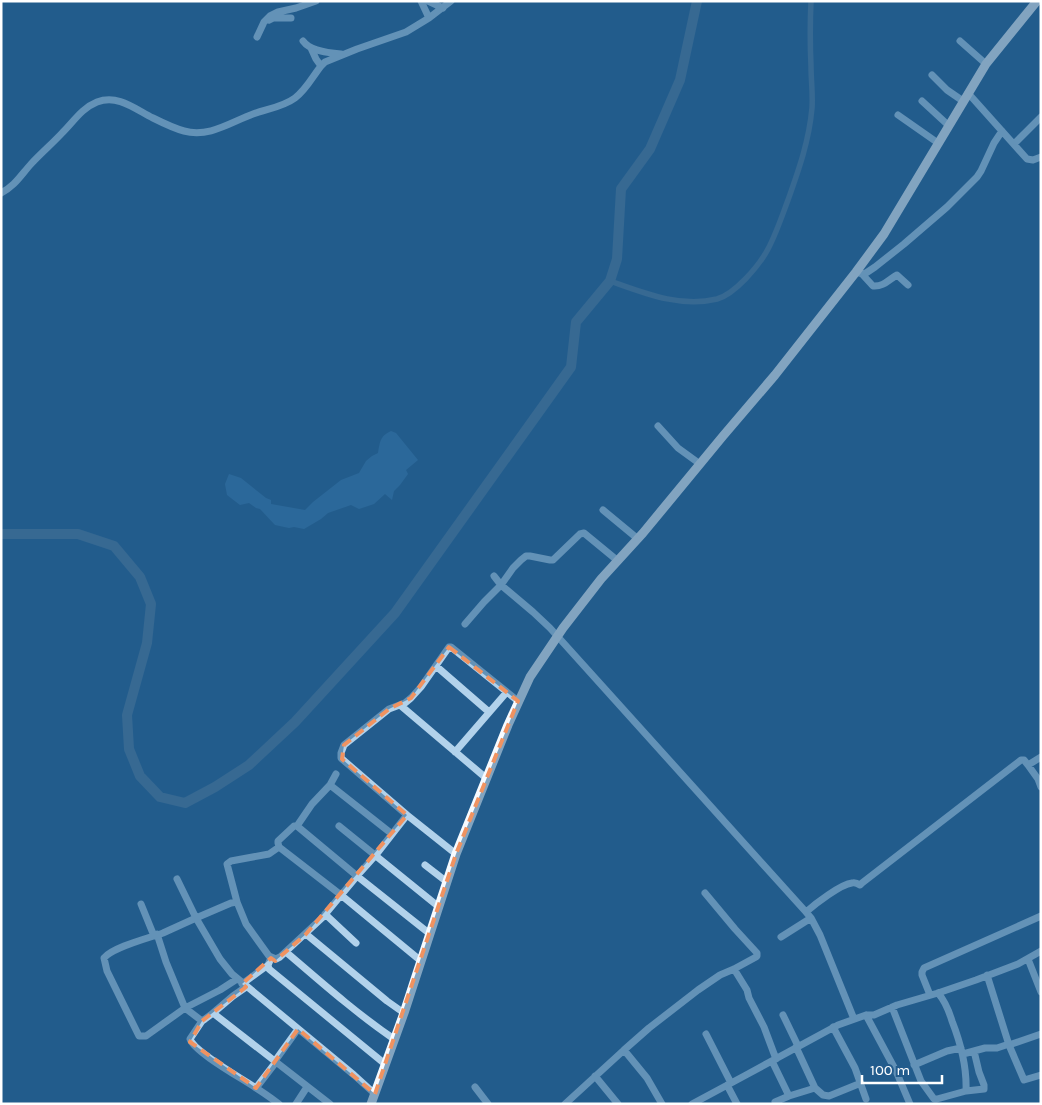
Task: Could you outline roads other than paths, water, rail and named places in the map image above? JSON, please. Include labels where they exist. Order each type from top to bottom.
[{"type":"main road","points":[[371,1104],[404,1013],[456,854],[518,701],[533,671],[601,579],[638,539],[859,273],[986,64],[1037,1]]},
{"type":"street","points":[[257,37],[264,22],[270,16],[316,1]]},
{"type":"street","points":[[421,1],[429,18]]},
{"type":"street","points":[[428,1],[442,8]]},
{"type":"street","points":[[1,193],[18,180],[84,109],[96,103],[106,100],[122,102],[168,126],[187,132],[208,132],[219,129],[253,114],[286,103],[301,92],[325,62],[406,32],[429,18],[451,1]]},
{"type":"street","points":[[264,22],[274,18],[291,18]]},
{"type":"street","points":[[302,41],[311,48],[334,54],[344,54]]},
{"type":"street","points":[[960,42],[986,64]]},
{"type":"street","points":[[311,48],[321,66]]},
{"type":"street","points":[[932,75],[947,90],[965,97],[1005,133],[1027,159],[1033,160],[1041,157]]},
{"type":"street","points":[[922,101],[948,126]]},
{"type":"street","points":[[898,115],[938,143]]},
{"type":"street","points":[[1014,144],[1041,117]]},
{"type":"street","points":[[859,273],[866,273],[904,244],[947,207],[972,183],[981,171],[987,156],[1005,133]]},
{"type":"street","points":[[859,273],[873,286],[881,286],[898,275],[908,285]]},
{"type":"street","points":[[658,426],[678,448],[700,464]]},
{"type":"street","points":[[603,510],[638,539]]},
{"type":"street","points":[[465,624],[501,585],[513,568],[526,556],[551,560],[582,533],[586,534],[618,561]]},
{"type":"street","points":[[494,576],[501,585],[550,628],[808,915],[839,981],[854,1019]]},
{"type":"street","points":[[456,854],[342,759],[340,755],[344,745],[388,709],[405,703],[421,688],[448,648],[451,647],[518,701]]},
{"type":"street","points":[[436,666],[489,712]]},
{"type":"street","points":[[456,752],[506,693]]},
{"type":"street","points":[[400,704],[486,778]]},
{"type":"street","points":[[1030,764],[1041,757]]},
{"type":"street","points":[[781,937],[808,915],[824,898],[850,883],[860,885],[1021,760],[1030,764],[1041,787]]},
{"type":"street","points":[[336,774],[330,785],[312,804],[297,826],[294,826],[278,841],[279,847],[421,961]]},
{"type":"street","points":[[330,785],[392,834]]},
{"type":"street","points":[[279,1104],[195,1047],[190,1042],[190,1039],[202,1021],[233,996],[242,984],[269,961],[278,959],[306,934],[375,856],[407,815]]},
{"type":"street","points":[[297,826],[430,934]]},
{"type":"street","points":[[339,826],[439,907]]},
{"type":"street","points":[[279,847],[269,854],[231,861],[227,864],[236,902],[246,924],[269,961],[269,969],[385,1064]]},
{"type":"street","points":[[425,865],[447,882]]},
{"type":"street","points":[[177,879],[196,918],[220,959],[232,974],[375,1094]]},
{"type":"street","points":[[565,1104],[649,1028],[698,990],[720,975],[756,957],[757,954],[705,893]]},
{"type":"street","points":[[236,902],[156,935],[134,942],[104,958],[106,971],[138,1036],[146,1036],[185,1008],[220,990],[242,984]]},
{"type":"street","points":[[142,904],[185,1008],[202,1021]]},
{"type":"street","points":[[325,914],[356,943]]},
{"type":"street","points":[[930,995],[922,974],[924,968],[1041,916]]},
{"type":"street","points":[[306,934],[404,1013]]},
{"type":"street","points":[[692,1104],[833,1027],[976,980],[1013,966],[1041,951]]},
{"type":"street","points":[[286,952],[343,1001],[394,1039]]},
{"type":"street","points":[[1028,959],[1041,992]]},
{"type":"street","points":[[734,969],[748,990],[749,998],[764,1027],[774,1060],[789,1096]]},
{"type":"street","points":[[987,975],[1009,1044],[1024,1080],[1041,1075]]},
{"type":"street","points":[[938,993],[948,1010],[958,1034],[962,1051],[966,1091]]},
{"type":"street","points":[[892,1007],[921,1081],[934,1098],[984,1088],[974,1051]]},
{"type":"street","points":[[213,1013],[330,1104]]},
{"type":"street","points":[[783,1015],[815,1088],[823,1095],[829,1096],[861,1083]]},
{"type":"street","points":[[866,1015],[896,1071],[910,1104]]},
{"type":"street","points":[[833,1027],[855,1068],[866,1098]]},
{"type":"street","points":[[256,1088],[298,1029]]},
{"type":"street","points":[[706,1034],[737,1104]]},
{"type":"street","points":[[914,1064],[947,1051],[974,1051],[985,1048],[997,1048],[1041,1034]]},
{"type":"street","points":[[624,1050],[647,1078],[662,1104]]},
{"type":"street","points":[[595,1076],[618,1104]]},
{"type":"street","points":[[296,1104],[307,1087]]},
{"type":"street","points":[[475,1087],[488,1104]]},
{"type":"street","points":[[775,1102],[815,1088]]},
{"type":"waterway","points":[[1,534],[78,534],[114,546],[140,577],[151,604],[147,643],[127,715],[129,749],[140,776],[160,797],[185,803],[215,787],[249,765],[295,722],[395,613],[571,367],[576,322],[610,281],[617,259],[621,189],[650,149],[680,80],[697,1]]},
{"type":"waterway","points":[[610,281],[662,298],[689,302],[703,301],[724,296],[739,285],[759,263],[771,243],[781,219],[800,166],[809,132],[812,103],[811,1]]}]
